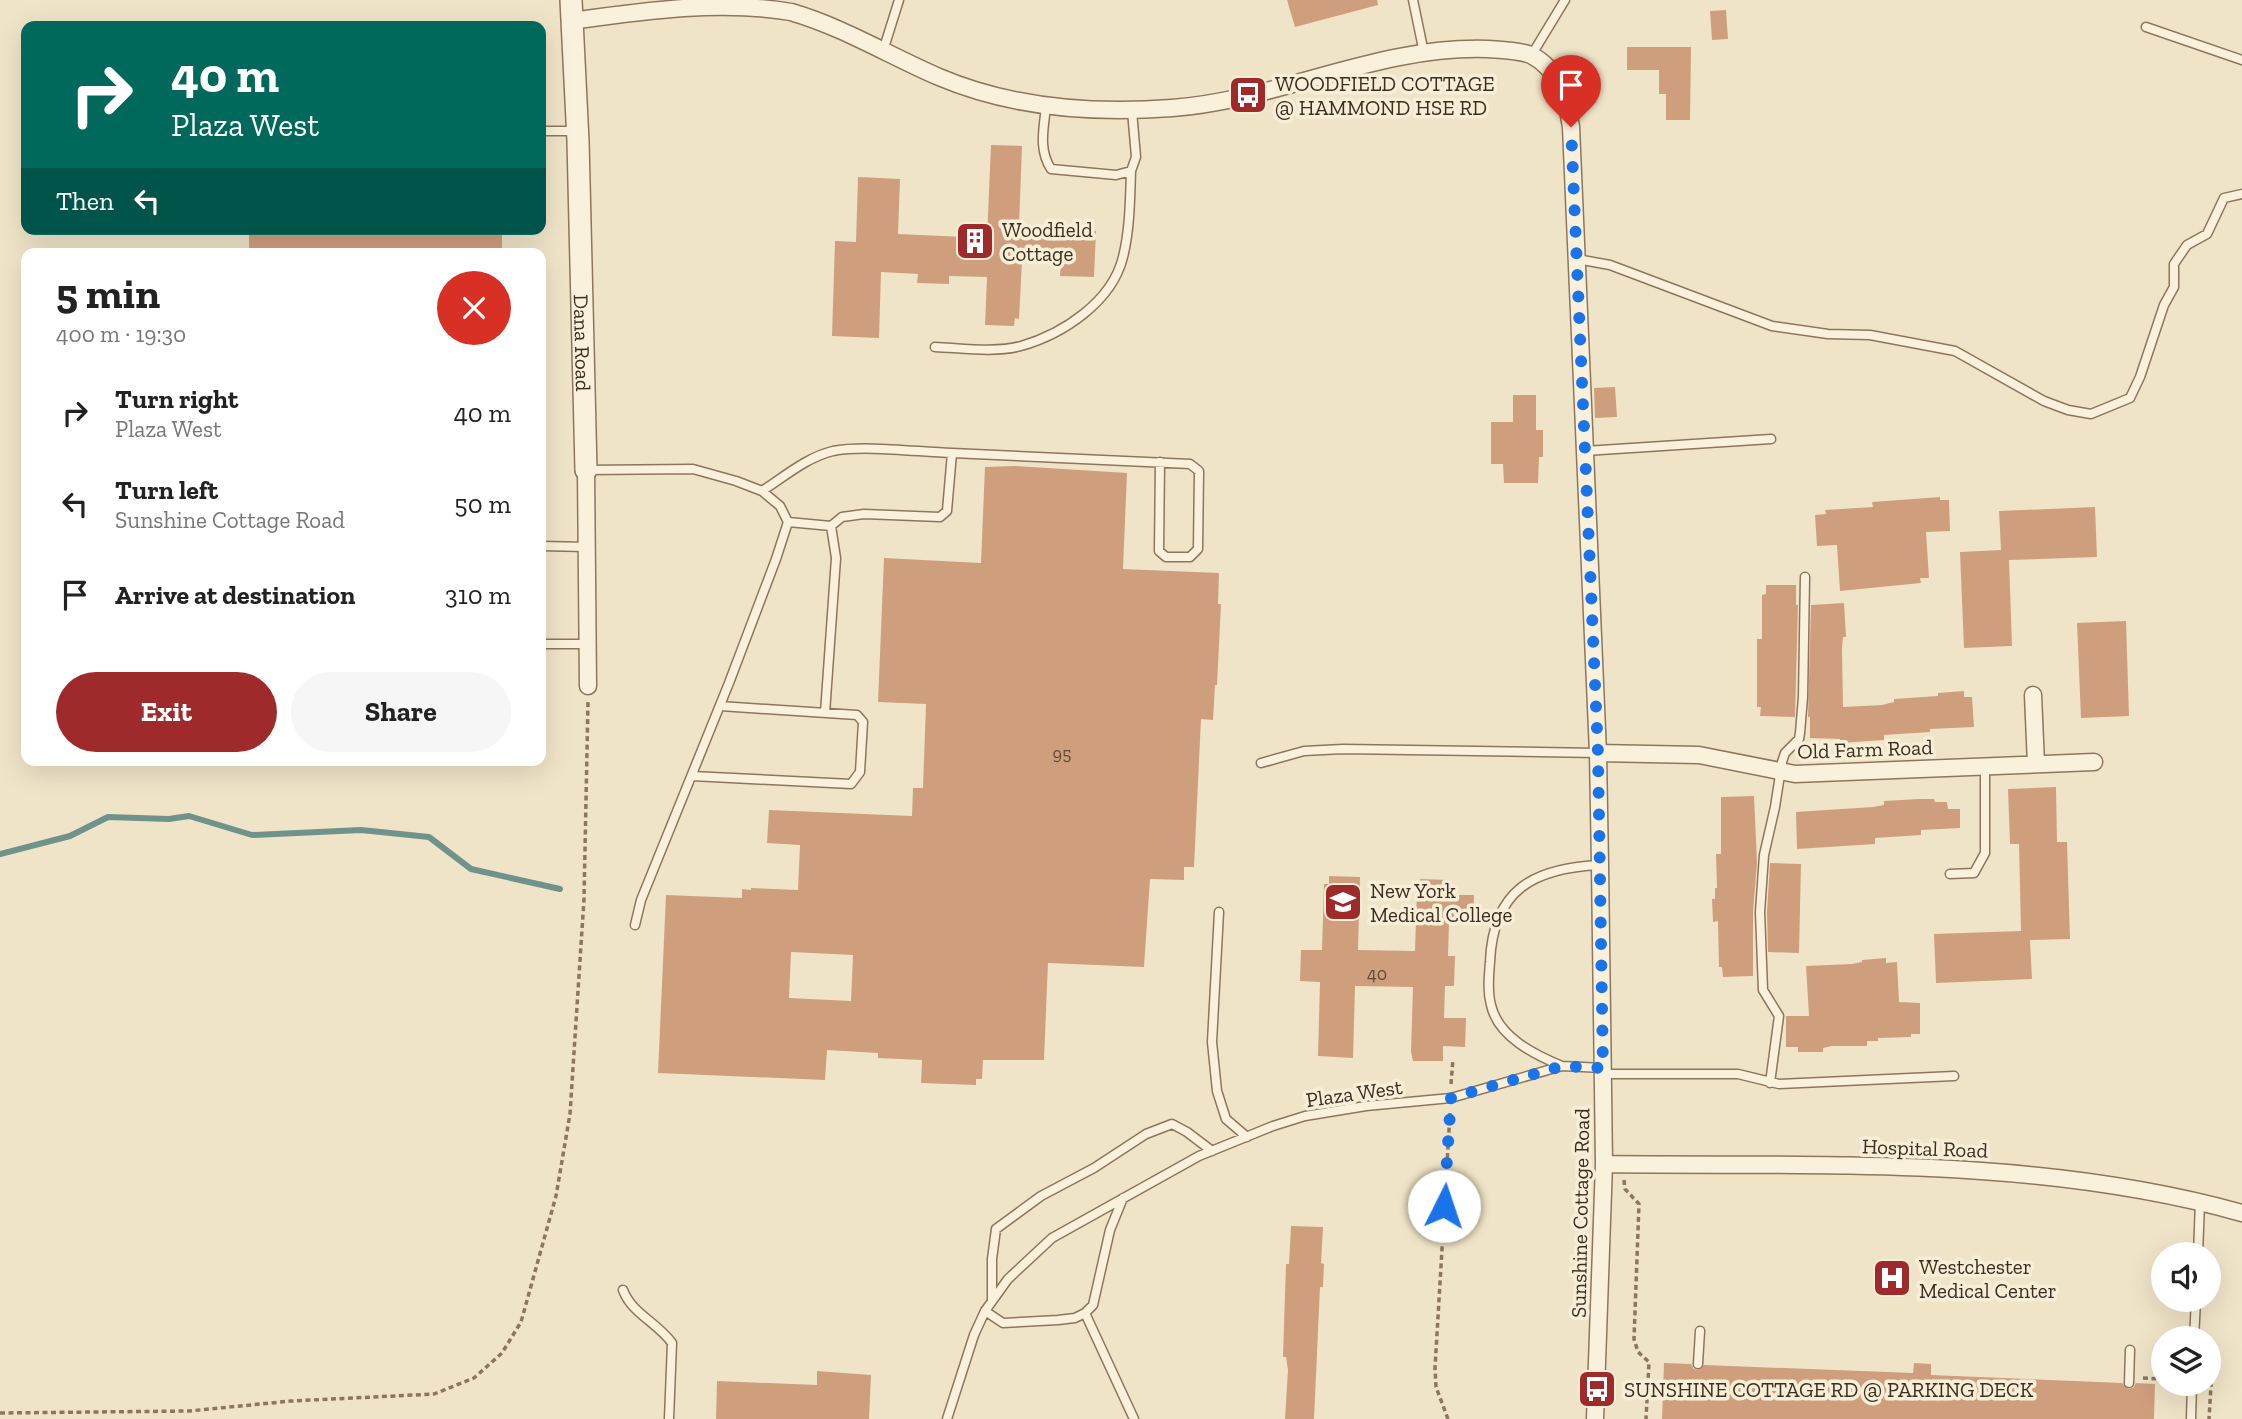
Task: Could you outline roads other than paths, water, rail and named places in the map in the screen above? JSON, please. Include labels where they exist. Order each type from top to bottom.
[{"type":"street","points":[[572,10],[747,4],[801,16],[833,27],[942,78],[995,96],[1046,106],[1132,111],[1200,104],[1248,95],[1359,65],[1424,53],[1475,49],[1507,50],[1531,55]]},
{"type":"street","name":"Dana Road","points":[[572,10],[578,131],[588,686]]},
{"type":"street","name":"Sunshine Cottage Road","points":[[1531,55],[1552,74],[1566,97],[1571,127],[1598,753],[1604,1164],[1595,1419]]},
{"type":"street","points":[[2033,695],[2036,764]]},
{"type":"street","name":"Old Farm Road","points":[[1598,753],[1699,755],[1795,774],[2094,762]]},
{"type":"street","name":"Hospital Road","points":[[1604,1164],[1978,1170],[2060,1177],[2135,1188],[2200,1201],[2242,1213]]},
{"type":"lane","points":[[883,51],[899,0]]},
{"type":"lane","points":[[1413,0],[1424,53]]},
{"type":"lane","points":[[1531,55],[1565,0]]},
{"type":"lane","points":[[2146,27],[2242,60]]},
{"type":"lane","points":[[1046,106],[1042,142],[1044,158],[1051,169],[1116,175],[1131,171]]},
{"type":"lane","points":[[935,347],[973,349],[1020,346],[1063,328],[1089,310],[1114,281],[1123,258],[1130,209],[1131,171],[1136,157],[1132,111]]},
{"type":"lane","points":[[546,131],[578,131]]},
{"type":"lane","points":[[1577,259],[1610,265],[1772,326],[1828,334],[1870,335],[1955,351],[2044,401],[2068,410],[2091,414],[2130,398],[2140,377],[2164,305],[2174,287],[2174,264],[2187,245],[2207,234],[2224,198],[2242,194]]},
{"type":"lane","points":[[1585,451],[1771,439]]},
{"type":"lane","points":[[762,491],[808,462],[831,452],[851,449],[1160,462],[1190,464],[1199,471],[1198,549],[1190,557],[1166,557],[1159,551],[1160,462]]},
{"type":"lane","points":[[788,522],[831,526],[842,517],[864,514],[940,517],[947,510],[952,453]]},
{"type":"lane","points":[[586,470],[693,470],[736,481],[762,491],[780,506],[788,522],[720,706],[641,900],[635,925]]},
{"type":"lane","points":[[825,713],[836,558],[831,526]]},
{"type":"lane","points":[[546,546],[587,547]]},
{"type":"lane","points":[[1770,1083],[1779,1016],[1763,990],[1760,912],[1764,855],[1784,755],[1799,739],[1800,733],[1805,578]]},
{"type":"lane","points":[[546,645],[587,644]]},
{"type":"lane","points":[[692,776],[851,784],[860,772],[863,722],[857,715],[720,706]]},
{"type":"lane","points":[[1261,763],[1304,751],[1343,749],[1598,753]]},
{"type":"lane","points":[[1950,874],[1974,873],[1985,853],[1985,766]]},
{"type":"lane","points":[[1562,1066],[1521,1045],[1493,1014],[1488,992],[1491,937],[1506,902],[1520,889],[1552,872],[1600,865]]},
{"type":"lane","points":[[1219,912],[1212,1042],[1217,1091],[1226,1119],[1247,1137]]},
{"type":"lane","name":"Plaza West","points":[[947,1419],[974,1335],[985,1311],[1008,1279],[1052,1238],[1123,1197],[1212,1151],[1273,1126],[1305,1116],[1366,1106],[1451,1098],[1562,1066],[1603,1071],[1738,1074],[1770,1083],[1954,1076]]},
{"type":"lane","points":[[992,1301],[992,1259],[996,1229],[1041,1196],[1094,1168],[1146,1134],[1172,1124],[1212,1151]]},
{"type":"lane","points":[[985,1311],[1003,1323],[1066,1319],[1086,1312],[1093,1305],[1110,1230],[1123,1197]]},
{"type":"lane","points":[[2198,1242],[2200,1201]]},
{"type":"lane","points":[[623,1290],[628,1303],[659,1328],[672,1343],[668,1419]]},
{"type":"lane","points":[[1086,1312],[1134,1419]]},
{"type":"lane","points":[[1698,1364],[1700,1331]]},
{"type":"lane","points":[[2129,1383],[2130,1350]]},
{"type":"lane","points":[[2191,1419],[2192,1396]]},
{"type":"waterway","points":[[0,854],[70,836],[108,817],[169,819],[189,816],[252,835],[361,830],[429,837],[471,869],[560,889]]},
{"type":"place","name":"WOODFIELD COTTAGE @ HAMMOND HSE RD","points":[[1248,95]]},
{"type":"place","name":"Woodfield Cottage","points":[[975,241]]},
{"type":"place","name":"New York Medical College","points":[[1343,902]]},
{"type":"place","name":"Westchester Medical Center","points":[[1892,1278]]},
{"type":"place","name":"SUNSHINE COTTAGE RD @ PARKING DECK","points":[[1597,1389]]}]
